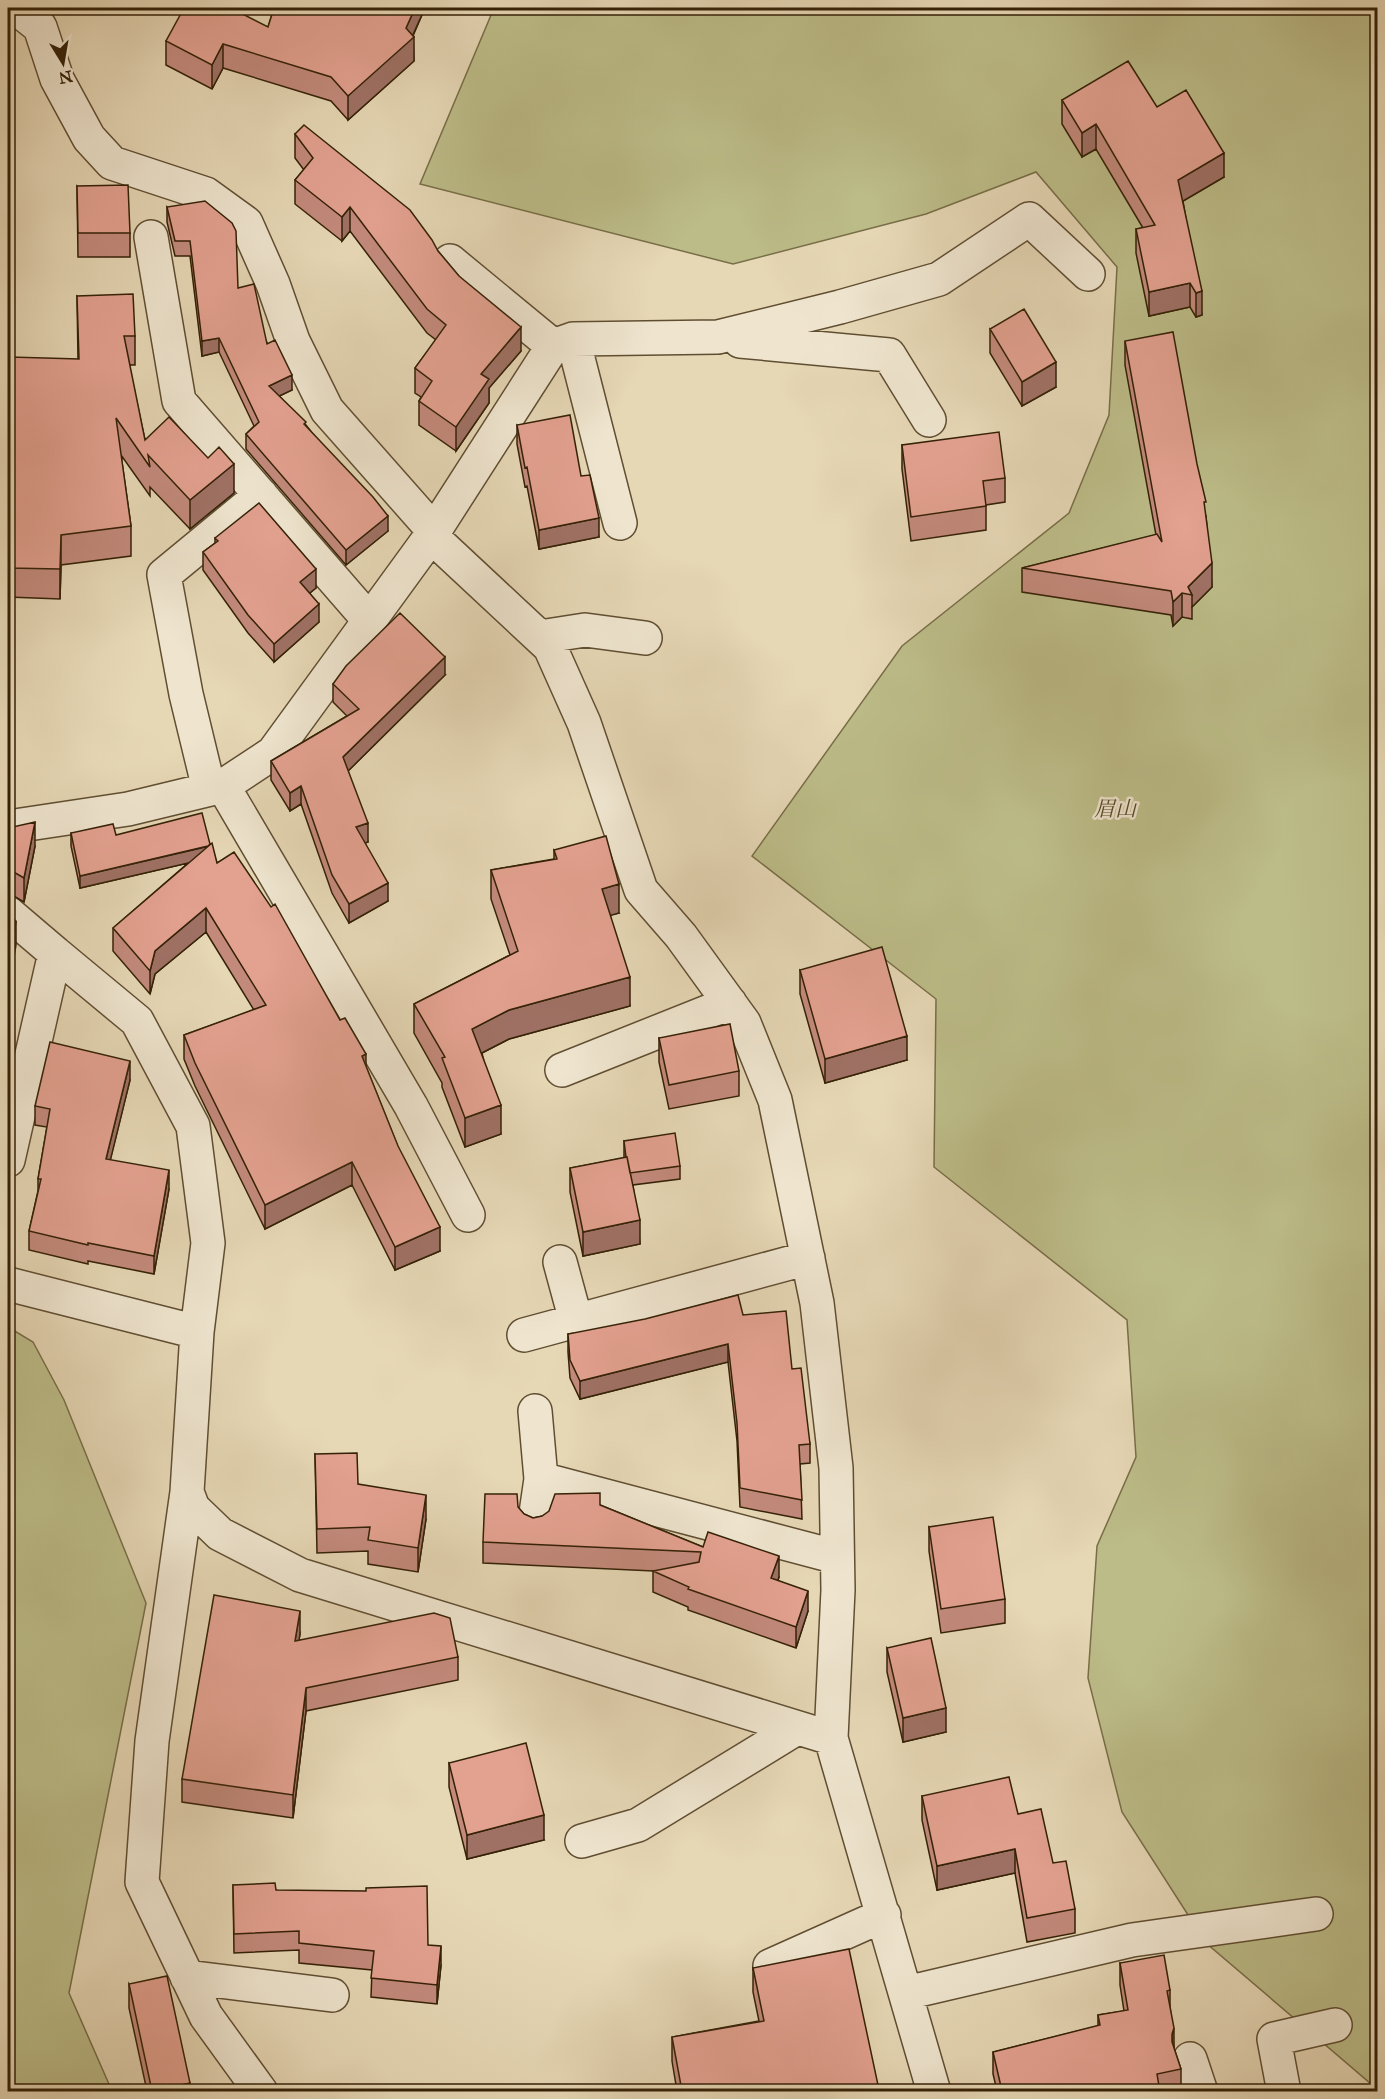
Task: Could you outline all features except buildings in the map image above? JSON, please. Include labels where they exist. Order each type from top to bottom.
[{"type":"street","points":[[16,8],[40,27],[57,80],[89,138],[112,163],[206,194],[246,223],[273,284],[293,341],[327,410],[432,533],[550,647],[584,723],[641,890],[681,936],[744,1023],[775,1100],[817,1302],[836,1468],[838,1590],[831,1738],[934,2091]]},
{"type":"street","points":[[563,342],[718,337],[840,307],[939,279],[1029,219],[1088,274]]},
{"type":"street","points":[[152,237],[179,401],[369,620]]},
{"type":"street","points":[[450,261],[563,342],[621,523]]},
{"type":"street","points":[[685,337],[789,344],[889,355],[929,420]]},
{"type":"street","points":[[8,827],[128,808],[216,787],[273,753],[432,533],[563,342]]},
{"type":"street","points":[[261,495],[164,575],[186,694],[216,787],[411,1106],[468,1215]]},
{"type":"street","points":[[540,637],[585,630],[645,638]]},
{"type":"street","points":[[8,913],[137,1021],[193,1126],[208,1243],[197,1332],[187,1492],[152,1741],[142,1882],[206,2016],[261,2091]]},
{"type":"street","points":[[8,1160],[55,953]]},
{"type":"street","points":[[562,1070],[730,1003]]},
{"type":"street","points":[[524,1335],[808,1258]]},
{"type":"street","points":[[560,1262],[576,1321]]},
{"type":"street","points":[[8,1284],[197,1332]]},
{"type":"street","points":[[535,1411],[541,1479],[536,1520]]},
{"type":"street","points":[[541,1479],[837,1557]]},
{"type":"street","points":[[187,1492],[193,1508],[220,1534],[300,1575],[831,1738]]},
{"type":"street","points":[[582,1841],[638,1825],[797,1728]]},
{"type":"street","points":[[906,1993],[1132,1940],[1316,1914]]},
{"type":"street","points":[[770,1966],[884,1915]]},
{"type":"street","points":[[187,1977],[332,1995]]},
{"type":"street","points":[[1284,2091],[1274,2039],[1335,2025]]},
{"type":"street","points":[[1190,2059],[1201,2091]]},
{"type":"green space","name":"眉山","points":[[494,8],[1377,8],[1377,2089],[1206,1943],[1122,1812],[1088,1678],[1097,1546],[1136,1457],[1127,1320],[934,1167],[936,999],[752,856],[902,646],[1069,513],[1109,415],[1117,267],[1036,172],[926,214],[733,264],[420,184]]},
{"type":"green space","points":[[8,1327],[33,1342],[64,1400],[146,1603],[69,1993],[112,2091],[8,2091]]}]
